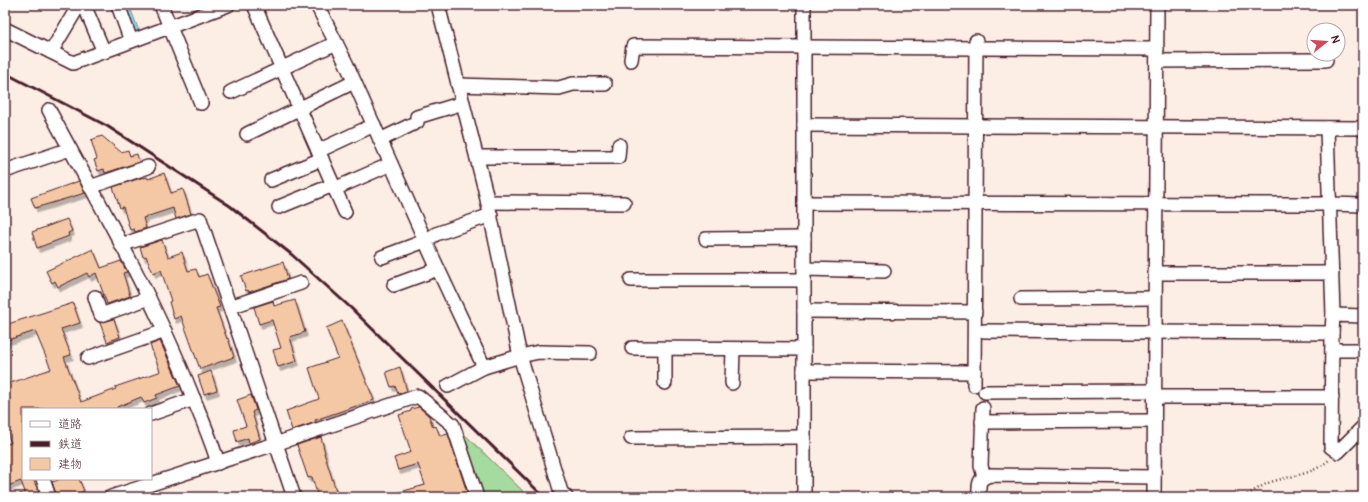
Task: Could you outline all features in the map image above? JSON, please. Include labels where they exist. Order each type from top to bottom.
[{"type":"street","points":[[51,52],[79,5]]},
{"type":"street","points":[[84,5],[104,52]]},
{"type":"street","points":[[118,5],[131,41]]},
{"type":"street","points":[[161,5],[201,103]]},
{"type":"street","points":[[5,29],[73,63],[228,5]]},
{"type":"street","points":[[254,5],[345,212]]},
{"type":"street","points":[[317,5],[374,125],[425,241],[484,366]]},
{"type":"street","points":[[438,5],[477,157],[520,356],[561,492],[566,497]]},
{"type":"street","points":[[804,5],[804,497]]},
{"type":"street","points":[[1154,497],[1154,298],[1157,5]]},
{"type":"street","points":[[231,92],[336,43]]},
{"type":"street","points":[[976,45],[974,372],[980,388],[1154,394],[1332,397]]},
{"type":"street","points":[[632,60],[633,46],[804,47],[976,45],[1157,55],[1306,59]]},
{"type":"street","points":[[247,134],[354,82]]},
{"type":"street","points":[[458,85],[559,88],[573,84],[605,84]]},
{"type":"street","points":[[380,140],[417,122],[417,117],[463,103]]},
{"type":"street","points":[[49,110],[165,331],[194,399],[218,463]]},
{"type":"street","points":[[271,180],[374,125]]},
{"type":"street","points":[[804,125],[1363,128]]},
{"type":"street","points":[[1327,128],[1334,315],[1332,333],[1331,447],[1338,452],[1363,427]]},
{"type":"street","points":[[477,157],[618,157],[619,144]]},
{"type":"street","points":[[5,171],[70,149]]},
{"type":"street","points":[[279,207],[391,164]]},
{"type":"street","points":[[90,187],[148,167]]},
{"type":"street","points":[[382,257],[425,241],[436,234],[489,209],[624,203]]},
{"type":"street","points":[[804,203],[1155,203],[1363,205]]},
{"type":"street","points":[[121,245],[200,219],[294,497]]},
{"type":"street","points":[[706,239],[804,238]]},
{"type":"street","points":[[394,285],[438,269]]},
{"type":"street","points":[[631,280],[884,270]]},
{"type":"street","points":[[1155,273],[1332,273]]},
{"type":"street","points":[[230,307],[301,283]]},
{"type":"street","points":[[95,297],[101,315],[149,298]]},
{"type":"street","points":[[1021,298],[1154,298]]},
{"type":"street","points":[[804,311],[975,312]]},
{"type":"street","points":[[1334,315],[1363,316]]},
{"type":"street","points":[[88,358],[165,331]]},
{"type":"street","points":[[984,331],[1332,333]]},
{"type":"street","points":[[632,348],[804,349]]},
{"type":"street","points":[[665,348],[665,383]]},
{"type":"street","points":[[732,349],[732,383]]},
{"type":"street","points":[[1332,350],[1363,350]]},
{"type":"street","points":[[448,386],[484,366],[520,356],[539,352],[590,353]]},
{"type":"street","points":[[804,371],[974,372]]},
{"type":"street","points":[[111,497],[418,396],[453,425],[477,497]]},
{"type":"street","points":[[152,414],[194,399]]},
{"type":"street","points":[[983,408],[982,466],[984,477]]},
{"type":"street","points":[[982,422],[1154,421]]},
{"type":"street","points":[[631,438],[804,437]]},
{"type":"street","points":[[979,497],[979,482],[984,477],[990,475],[1154,477]]},
{"type":"street","points":[[43,480],[49,497]]},
{"type":"path","points":[[1244,497],[1270,483],[1320,467],[1338,452]]},
{"type":"green space","points":[[457,427],[529,497],[481,497]]},
{"type":"water","points":[[124,5],[129,5],[139,31],[134,33]]},
{"type":"building","points":[[102,136],[121,152],[128,150],[130,156],[137,154],[139,162],[105,173],[104,169],[98,171],[94,160],[97,159],[91,140]]},
{"type":"building","points":[[164,173],[171,193],[183,189],[191,214],[176,219],[173,208],[143,218],[146,228],[135,232],[134,229],[130,230],[123,207],[120,208],[113,187],[144,177],[147,177],[148,179]]},
{"type":"building","points":[[79,181],[85,193],[35,208],[31,198]]},
{"type":"building","points":[[67,219],[72,231],[68,233],[69,236],[37,248],[32,232]]},
{"type":"building","points":[[162,240],[168,257],[182,252],[188,271],[196,269],[199,277],[207,274],[220,307],[216,308],[234,357],[200,369],[181,316],[174,319],[169,302],[171,301],[161,270],[153,273],[146,256],[143,257],[140,247]]},
{"type":"building","points":[[93,249],[101,268],[121,261],[127,272],[123,273],[130,296],[107,304],[96,273],[89,277],[87,273],[58,287],[55,281],[52,283],[46,271]]},
{"type":"building","points":[[283,262],[288,279],[249,292],[248,290],[246,291],[241,276]]},
{"type":"building","points":[[295,300],[305,332],[290,337],[297,361],[278,367],[273,350],[281,348],[272,320],[259,324],[254,307],[273,301],[274,306]]},
{"type":"building","points":[[73,303],[80,323],[61,329],[71,355],[64,357],[81,402],[116,389],[115,387],[159,372],[160,371],[150,345],[160,341],[180,386],[156,395],[157,398],[144,403],[141,397],[118,408],[22,408],[22,480],[33,480],[41,497],[16,497],[15,496],[25,492],[21,481],[5,487],[5,444],[11,443],[5,427],[5,385],[51,369],[35,331],[5,341],[5,325]]},
{"type":"building","points":[[114,319],[120,337],[107,342],[100,323]]},
{"type":"building","points":[[342,321],[374,400],[315,420],[316,422],[292,430],[286,411],[319,399],[309,368],[338,358],[326,328]]},
{"type":"building","points":[[400,367],[407,391],[398,394],[395,386],[391,387],[386,372]]},
{"type":"building","points":[[211,371],[217,390],[204,394],[198,376]]},
{"type":"building","points":[[251,395],[256,410],[252,412],[260,439],[249,443],[248,438],[237,442],[234,430],[246,426],[237,400]]},
{"type":"building","points":[[419,407],[429,416],[433,427],[436,426],[440,436],[448,434],[467,492],[451,497],[393,497],[393,494],[425,485],[418,464],[398,470],[394,458],[411,452],[399,415]]},
{"type":"building","points":[[321,437],[324,453],[338,497],[318,497],[312,477],[308,478],[297,445]]},
{"type":"building","points":[[58,480],[79,480],[84,491],[69,497],[57,497],[52,482]]},
{"type":"railway","points":[[5,73],[107,126],[230,206],[291,254],[351,308],[544,497]]}]
